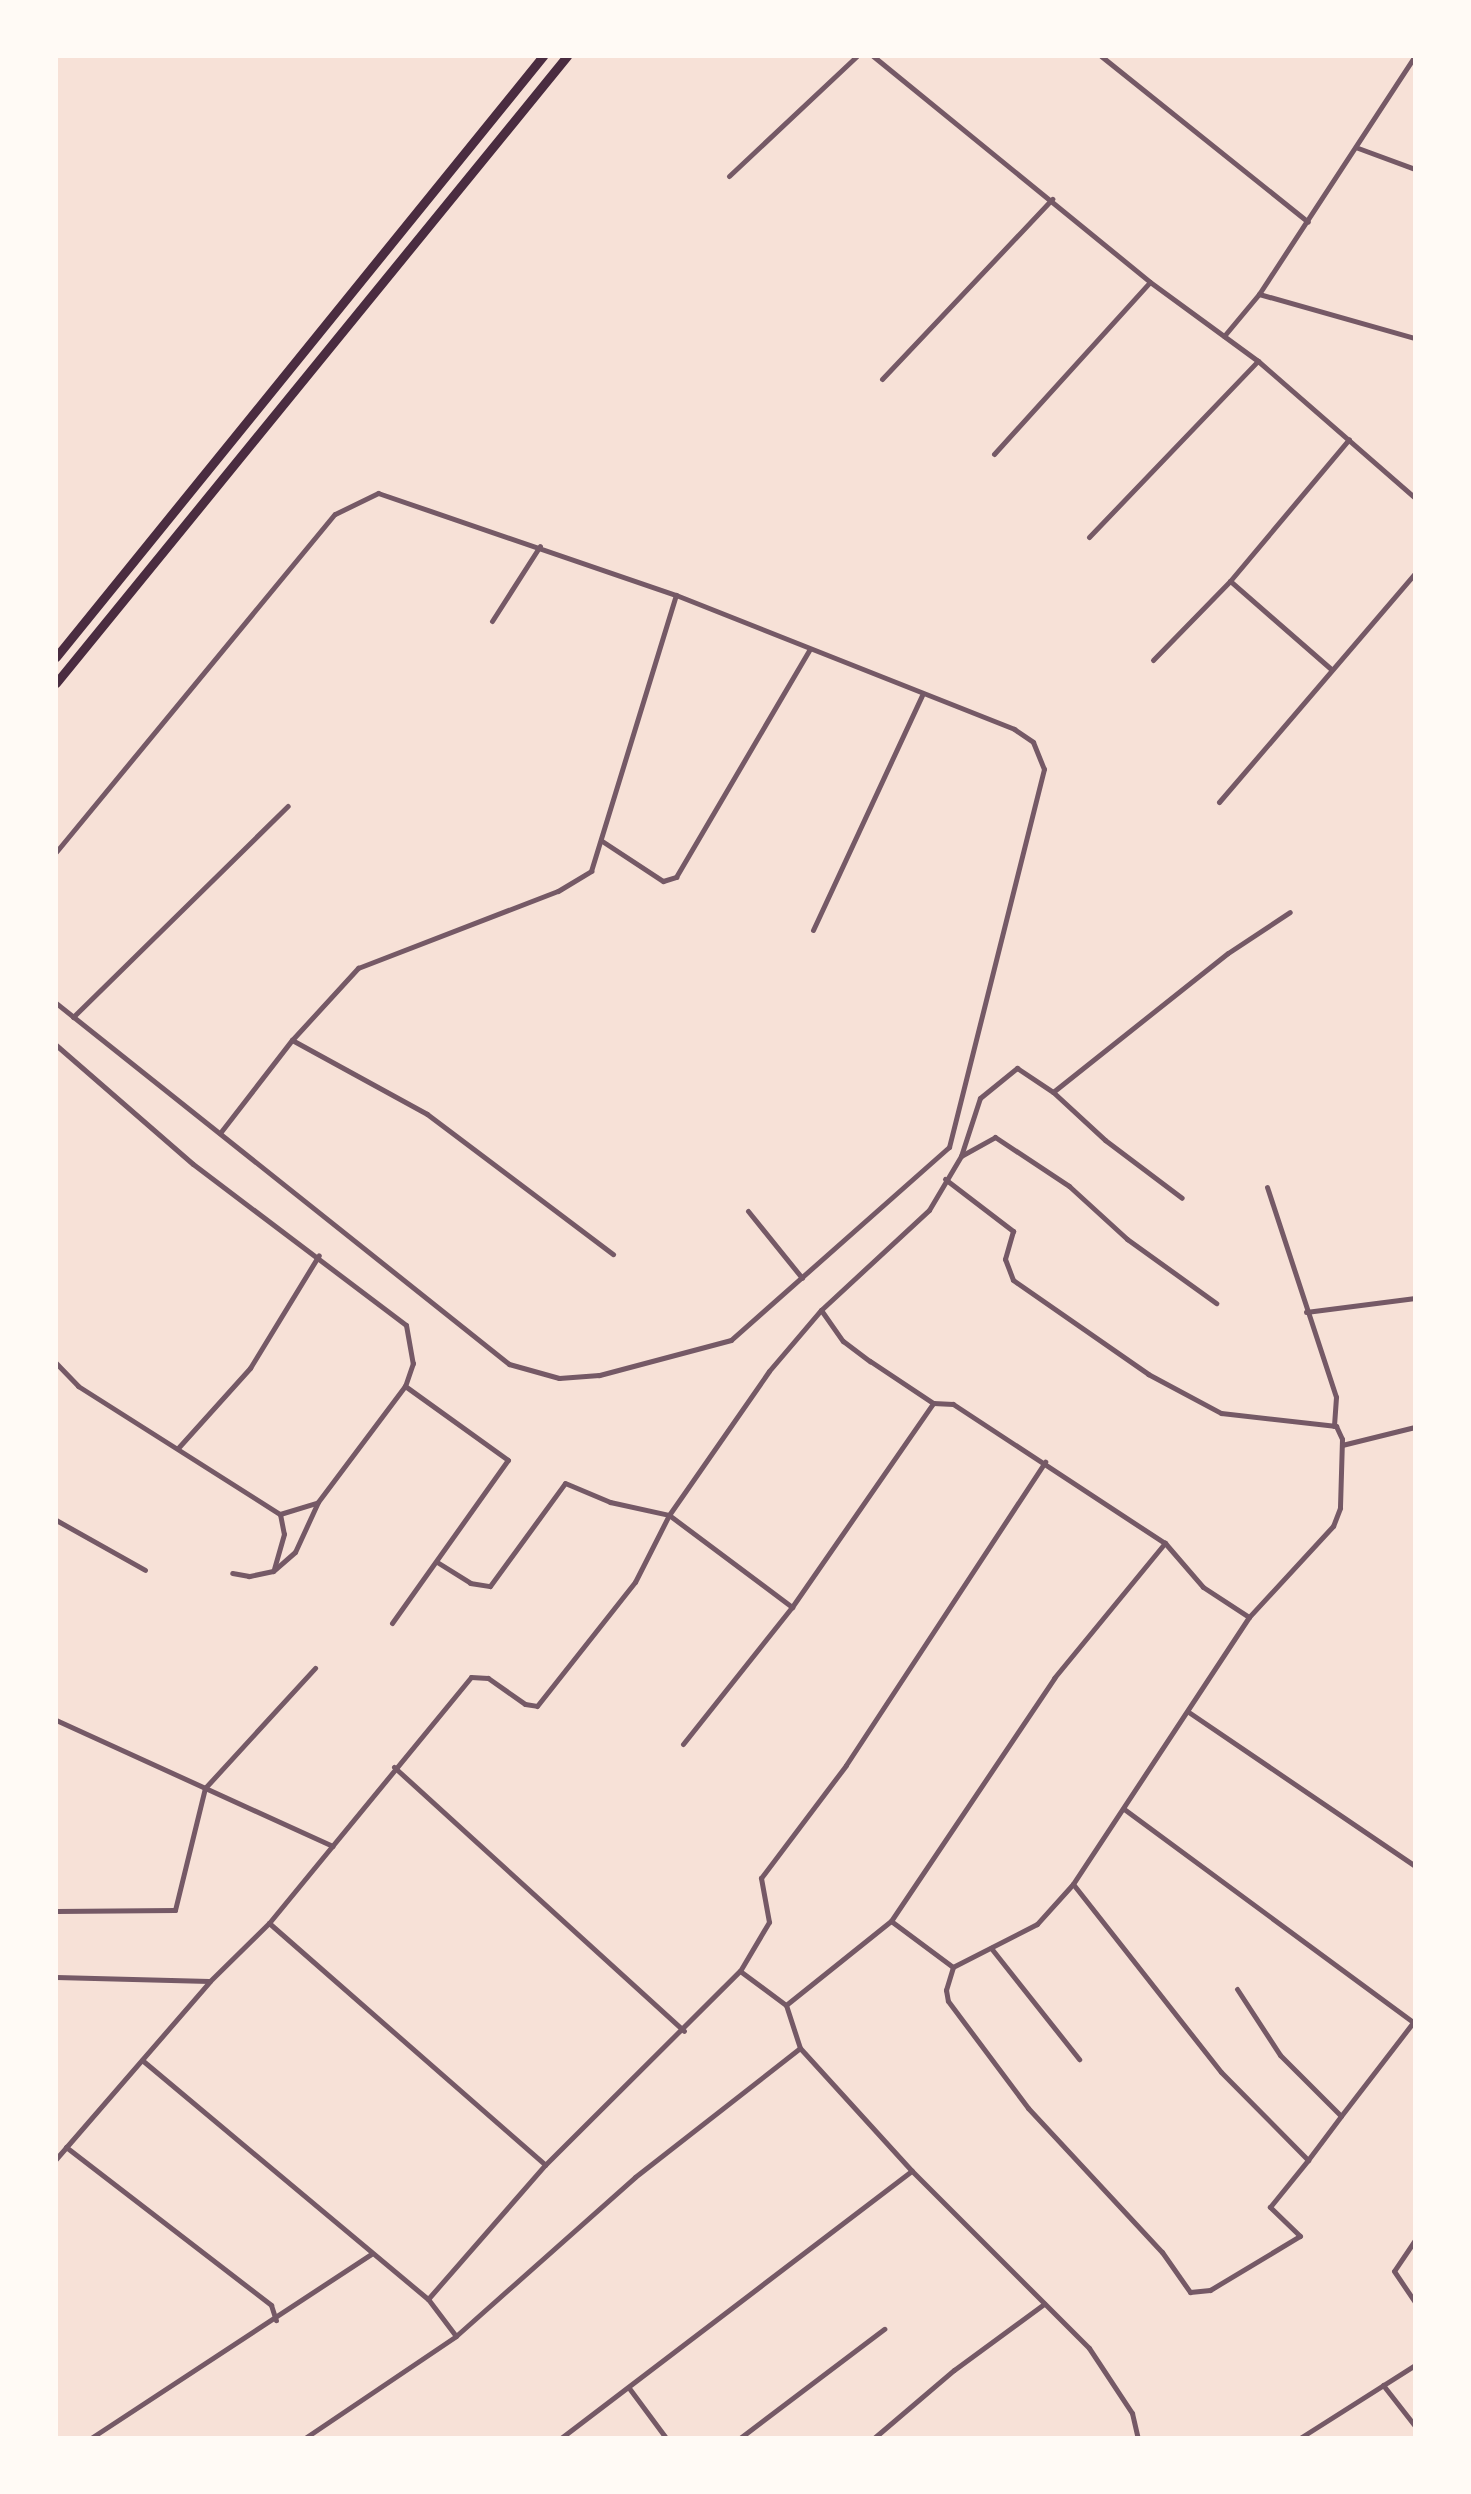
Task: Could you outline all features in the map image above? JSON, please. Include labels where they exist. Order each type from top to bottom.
[{"type":"highway","points":[[56,657],[379,263],[543,56]]},
{"type":"highway","points":[[56,683],[567,56]]},
{"type":"highway","points":[[379,263],[393,272]]},
{"type":"street","points":[[729,176],[857,56]]},
{"type":"street","points":[[873,56],[1150,282],[1258,361],[1415,498]]},
{"type":"street","points":[[1101,56],[1308,222]]},
{"type":"street","points":[[1224,336],[1259,294],[1358,148],[1415,56]]},
{"type":"street","points":[[1358,148],[1415,169]]},
{"type":"street","points":[[882,379],[1052,199]]},
{"type":"street","points":[[994,454],[1150,282]]},
{"type":"street","points":[[1259,294],[1415,338]]},
{"type":"street","points":[[1089,537],[1258,361]]},
{"type":"street","points":[[1153,660],[1230,581],[1349,439]]},
{"type":"street","points":[[56,852],[335,514],[378,493],[676,595],[1014,729],[1040,753],[1044,783],[949,1147],[731,1340],[599,1375],[529,1374],[456,1327],[56,1003]]},
{"type":"street","points":[[492,621],[540,546]]},
{"type":"street","points":[[1219,802],[1415,573]]},
{"type":"street","points":[[1230,581],[1331,669]]},
{"type":"street","points":[[220,1133],[292,1040],[358,968],[578,882],[591,871],[676,595]]},
{"type":"street","points":[[602,841],[663,881],[676,877],[809,650]]},
{"type":"street","points":[[813,930],[922,695]]},
{"type":"street","points":[[73,1017],[288,806]]},
{"type":"street","points":[[1053,1092],[1228,953],[1290,912]]},
{"type":"street","points":[[292,1040],[427,1114],[613,1254]]},
{"type":"street","points":[[56,1045],[193,1164],[319,1255],[406,1325],[413,1363],[405,1386],[318,1502],[295,1552],[273,1571],[249,1576],[232,1573]]},
{"type":"street","points":[[56,2159],[210,1981],[269,1923],[471,1677],[488,1678],[525,1704],[537,1706],[635,1582],[669,1515],[769,1371],[821,1310],[929,1210],[961,1156],[980,1098],[1010,1072],[1017,1068],[1053,1092],[1105,1140],[1182,1198]]},
{"type":"street","points":[[961,1156],[995,1137],[1069,1186],[1127,1239],[1216,1303]]},
{"type":"street","points":[[945,1179],[1013,1231],[1005,1259],[1013,1280],[1148,1374],[1221,1413],[1334,1426],[1341,1431],[1342,1445],[1340,1508],[1333,1526],[1249,1617],[1190,1713],[1073,1884],[1037,1924],[953,1967]]},
{"type":"street","points":[[1267,1187],[1336,1397],[1334,1426]]},
{"type":"street","points":[[748,1211],[802,1278]]},
{"type":"street","points":[[178,1448],[250,1368],[319,1255]]},
{"type":"street","points":[[1306,1312],[1415,1298]]},
{"type":"street","points":[[821,1310],[843,1341],[933,1403],[953,1404],[1165,1543],[1203,1587],[1249,1617]]},
{"type":"street","points":[[56,1363],[78,1386],[280,1514],[284,1534],[273,1571]]},
{"type":"street","points":[[392,1623],[508,1460],[405,1386]]},
{"type":"street","points":[[683,1744],[792,1607],[933,1403]]},
{"type":"street","points":[[1342,1445],[1415,1427]]},
{"type":"street","points":[[428,2299],[545,2165],[684,2031],[740,1971],[769,1922],[761,1878],[846,1765],[1045,1462]]},
{"type":"street","points":[[437,1562],[470,1583],[490,1586],[565,1483],[610,1502],[669,1515],[792,1607]]},
{"type":"street","points":[[280,1514],[318,1502]]},
{"type":"street","points":[[56,1520],[145,1570]]},
{"type":"street","points":[[786,2005],[891,1921],[1054,1678],[1165,1543]]},
{"type":"street","points":[[56,1911],[175,1910],[205,1788],[315,1668]]},
{"type":"street","points":[[1190,1713],[1415,1866]]},
{"type":"street","points":[[56,1720],[333,1846]]},
{"type":"street","points":[[394,1767],[684,2031]]},
{"type":"street","points":[[953,1967],[948,2001],[1028,2108],[1162,2252],[1190,2292],[1210,2290],[1300,2236],[1270,2207],[1414,2021],[1124,1809]]},
{"type":"street","points":[[1073,1884],[1221,2072],[1308,2160]]},
{"type":"street","points":[[891,1921],[953,1967]]},
{"type":"street","points":[[269,1923],[545,2165]]},
{"type":"street","points":[[991,1948],[1079,2059]]},
{"type":"street","points":[[740,1971],[786,2005],[800,2048],[912,2171],[1089,2348],[1132,2413],[1138,2438]]},
{"type":"street","points":[[56,1977],[210,1981]]},
{"type":"street","points":[[1237,1989],[1280,2055],[1341,2116]]},
{"type":"street","points":[[305,2438],[456,2336],[635,2177],[800,2048]]},
{"type":"street","points":[[142,2060],[428,2299],[456,2336]]},
{"type":"street","points":[[66,2147],[271,2305],[275,2321]]},
{"type":"street","points":[[561,2438],[912,2171]]},
{"type":"street","points":[[1415,2240],[1394,2271],[1415,2302]]},
{"type":"street","points":[[91,2438],[275,2321],[371,2254]]},
{"type":"street","points":[[874,2438],[954,2370],[1044,2304]]},
{"type":"street","points":[[740,2438],[884,2329]]},
{"type":"street","points":[[1300,2438],[1415,2365]]},
{"type":"street","points":[[1383,2385],[1415,2426]]},
{"type":"street","points":[[629,2388],[666,2438]]}]
